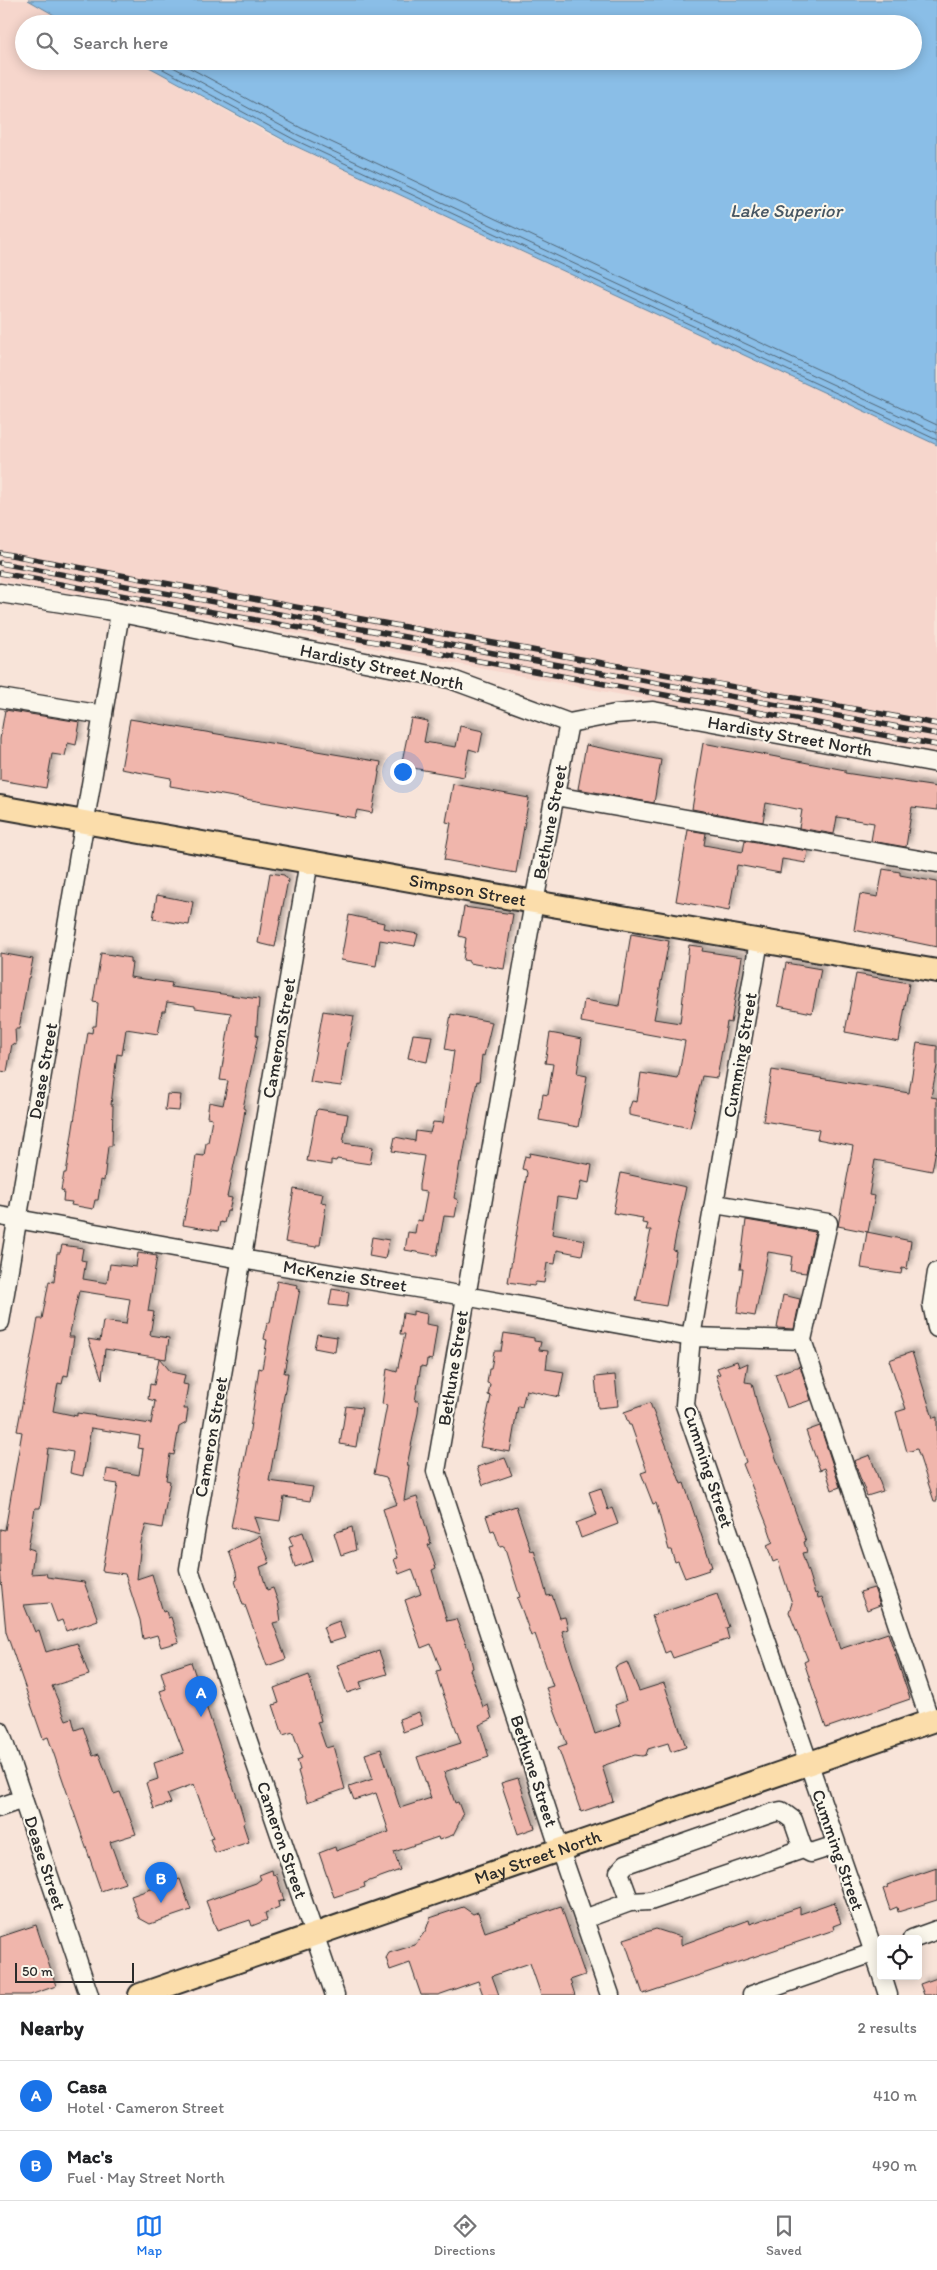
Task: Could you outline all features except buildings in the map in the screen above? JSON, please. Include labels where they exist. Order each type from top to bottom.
[{"type":"main road","name":"Simpson Street","points":[[0,806],[534,902],[937,971]]},
{"type":"main road","name":"May Street North","points":[[140,1995],[934,1720]]},
{"type":"street","name":"Hardisty Street North","points":[[0,593],[120,613],[450,679],[569,723],[615,714],[653,711],[937,763]]},
{"type":"street","name":"Dease Street","points":[[0,1322],[120,613]]},
{"type":"street","points":[[0,698],[103,715]]},
{"type":"street","name":"Bethune Street","points":[[569,723],[534,902],[436,1471],[560,1850],[610,1995]]},
{"type":"street","points":[[555,796],[937,863]]},
{"type":"street","name":"Cameron Street","points":[[310,861],[189,1569],[335,1995]]},
{"type":"street","name":"Cumming Street","points":[[759,941],[715,1204],[690,1336],[685,1405],[836,1844],[877,1951]]},
{"type":"street","points":[[715,1204],[828,1223],[802,1340],[934,1720]]},
{"type":"street","name":"McKenzie Street","points":[[0,1216],[690,1336],[802,1340]]},
{"type":"street","points":[[937,1272],[932,1304],[937,1328]]},
{"type":"street","name":"Dease Street","points":[[0,1731],[89,1995]]},
{"type":"street","points":[[0,1807],[23,1799]]},
{"type":"street","points":[[630,1902],[619,1872],[626,1864],[772,1813],[781,1811],[793,1820],[803,1849],[811,1853],[836,1844]]},
{"type":"street","points":[[584,1919],[630,1902],[650,1901],[803,1849]]},
{"type":"street","points":[[922,1935],[937,1930]]},
{"type":"street","points":[[752,1995],[877,1951]]},
{"type":"street","name":"Cumming Street","points":[[883,1980],[888,1995]]},
{"type":"shaded area","points":[[0,0],[28,0],[54,15],[15,15],[15,70],[153,70],[272,136],[937,445],[937,754],[165,609],[0,581]]},
{"type":"water","name":"Lake Superior","points":[[28,0],[937,0],[937,445],[293,145],[155,70],[922,70],[922,15],[54,15]]},
{"type":"railway","points":[[0,553],[937,724]]},
{"type":"railway","points":[[0,563],[937,734]]},
{"type":"railway","points":[[0,573],[937,745]]},
{"type":"place","name":"Casa","points":[[201,1717]]},
{"type":"place","name":"Mac's","points":[[161,1903]]}]
